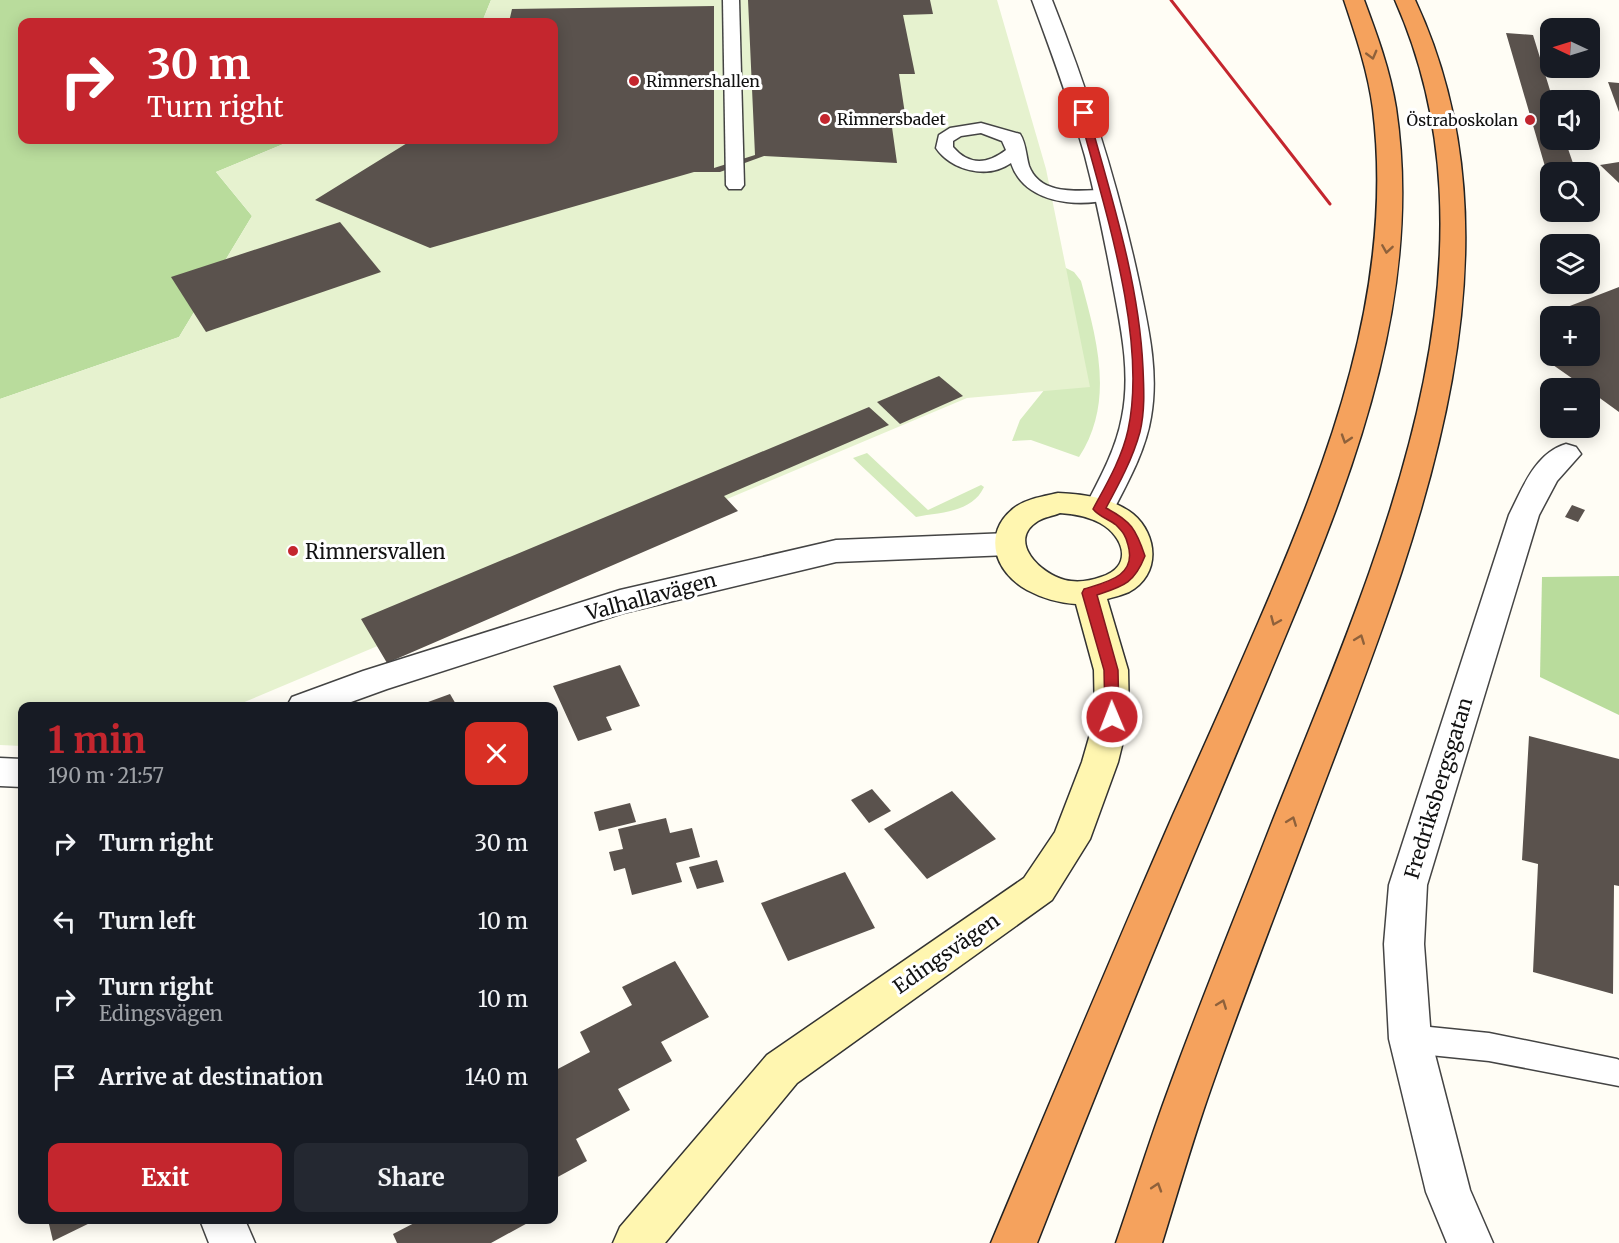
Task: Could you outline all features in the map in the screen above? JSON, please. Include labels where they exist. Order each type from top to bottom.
[{"type":"highway","points":[[1014,1243],[1094,1045],[1305,551],[1347,437],[1374,334],[1389,237],[1386,124],[1364,22],[1354,0]]},
{"type":"highway","points":[[1139,1243],[1190,1089],[1384,577],[1419,459],[1443,353],[1454,254],[1450,183],[1444,129],[1433,78],[1416,22],[1405,0]]},
{"type":"street","points":[[1042,0],[1084,113],[1106,195],[1136,332],[1138,400],[1133,433],[1114,482],[1099,509]]},
{"type":"street","name":"Fredriksbergsgatan","points":[[1470,1243],[1448,1192],[1410,1039],[1404,944],[1408,885],[1524,515],[1543,477],[1554,462],[1566,454]]},
{"type":"street","points":[[1069,503],[1099,509],[1118,519],[1131,533],[1138,556],[1132,571],[1119,583],[1089,593],[1066,592],[1034,580],[1018,567],[1009,544],[1010,533],[1016,522],[1026,514],[1042,506],[1069,503]]},
{"type":"street","name":"Valhallavägen","points":[[315,702],[375,680],[620,602],[836,551],[1009,544]]},
{"type":"street","name":"Edingsvägen","points":[[636,1243],[782,1069],[1038,889],[1071,839],[1100,762],[1112,717],[1111,670],[1089,593]]},
{"type":"street","points":[[0,772],[18,773]]},
{"type":"street","points":[[224,1224],[232,1243]]},
{"type":"lane","points":[[731,0],[735,185]]},
{"type":"lane","points":[[1008,118],[1022,171],[1038,188],[1065,195],[1106,195]]},
{"type":"lane","points":[[1410,1039],[1490,1046],[1617,1073]]},
{"type":"green space","points":[[0,0],[491,0],[484,18],[18,18],[18,144],[283,144],[216,172],[252,216],[179,337],[0,399]]},
{"type":"green space","name":"Rimnersvallen","points":[[491,0],[997,0],[1046,169],[1090,387],[967,398],[245,702],[18,702],[18,746],[0,745],[0,399],[179,337],[252,216],[216,172],[283,144],[558,144],[558,18],[484,18]]},
{"type":"green space","points":[[1064,267],[1074,272],[1081,281],[1097,348],[1099,371],[1100,393],[1097,415],[1090,436],[1079,457],[1031,440],[1012,441],[1020,420],[1045,389]]},
{"type":"green space","points":[[867,453],[928,510],[981,485],[984,487],[979,496],[964,507],[916,517],[853,458]]},
{"type":"green space","points":[[1619,576],[1619,715],[1540,677],[1542,577]]},
{"type":"building","name":"Rimnershallen","points":[[748,0],[930,0],[933,14],[903,15],[915,74],[899,74],[905,114],[890,113],[897,163],[764,156],[720,172],[694,172],[430,248],[315,200],[406,144],[558,144],[558,18],[510,18],[512,9],[714,6],[714,168],[755,155]]},
{"type":"building","points":[[1506,33],[1533,35],[1540,58],[1540,78],[1546,78],[1550,90],[1540,90],[1540,149]]},
{"type":"building","points":[[1608,82],[1619,83],[1619,112]]},
{"type":"building","points":[[1540,150],[1568,150],[1573,162],[1544,162]]},
{"type":"building","points":[[1619,162],[1619,183],[1600,165]]},
{"type":"building","points":[[340,222],[381,272],[206,332],[171,277]]},
{"type":"building","points":[[1619,287],[1619,412],[1600,398],[1600,378],[1572,378],[1554,366],[1600,366],[1600,306],[1570,306]]},
{"type":"building","points":[[939,376],[963,396],[900,424],[877,402]]},
{"type":"building","points":[[869,407],[889,425],[724,496],[738,511],[387,663],[361,619]]},
{"type":"building","points":[[1572,505],[1585,510],[1578,522],[1565,517]]},
{"type":"building","points":[[620,665],[640,706],[606,717],[612,730],[578,741],[553,686]]},
{"type":"building","points":[[450,694],[455,702],[428,702]]},
{"type":"building","points":[[1529,736],[1619,759],[1619,886],[1614,885],[1613,994],[1533,972],[1538,864],[1522,860]]},
{"type":"building","points":[[872,789],[891,811],[869,823],[851,800]]},
{"type":"building","points":[[952,791],[996,839],[927,879],[884,829]]},
{"type":"building","points":[[630,803],[636,822],[599,831],[594,812]]},
{"type":"building","points":[[666,818],[670,833],[692,828],[700,857],[676,863],[682,882],[632,895],[625,868],[614,871],[609,852],[623,849],[618,829]]},
{"type":"building","points":[[717,860],[724,882],[697,889],[689,867]]},
{"type":"building","points":[[845,872],[875,928],[788,961],[761,903]]},
{"type":"building","points":[[675,961],[709,1017],[661,1042],[672,1061],[618,1089],[630,1110],[576,1139],[587,1161],[558,1177],[558,1069],[590,1052],[580,1032],[632,1005],[622,987]]},
{"type":"building","points":[[49,1224],[88,1224],[53,1241]]},
{"type":"building","points":[[412,1224],[526,1224],[491,1243],[397,1243],[393,1234]]},
{"type":"railway","points":[[1171,0],[1330,204]]},
{"type":"place","name":"Rimnershallen","points":[[634,81]]},
{"type":"place","name":"Rimnersbadet","points":[[825,119]]},
{"type":"place","name":"Östraboskolan","points":[[1530,120]]},
{"type":"place","name":"Rimnersvallen","points":[[293,551]]},
{"type":"route","points":[[1084,113],[1116,234],[1136,332],[1137,416],[1133,433],[1114,482],[1099,509],[1125,525],[1135,540],[1138,556],[1132,571],[1119,583],[1089,593],[1111,670],[1112,717]]}]
